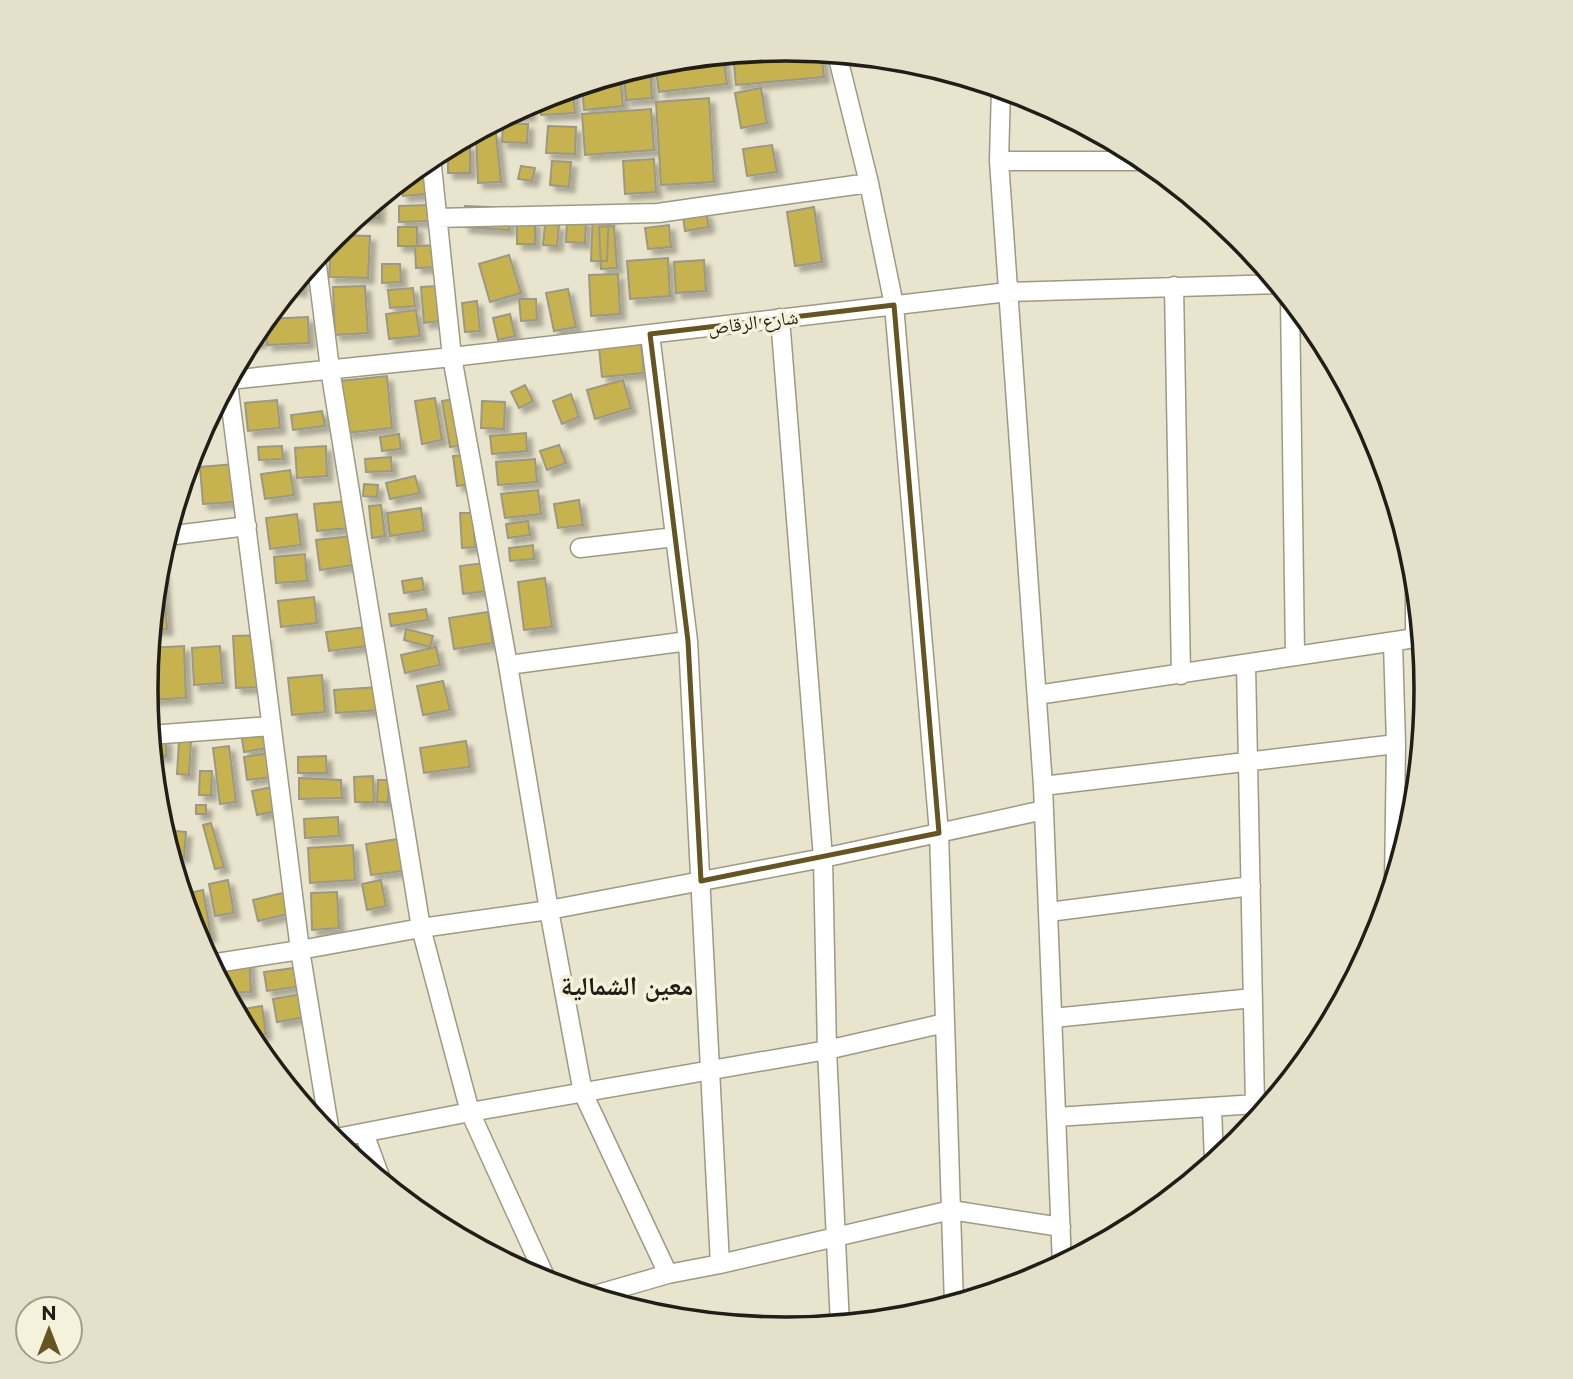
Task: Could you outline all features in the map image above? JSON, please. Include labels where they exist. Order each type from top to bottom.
[{"type":"street","points":[[840,64],[869,183],[894,306],[939,833],[954,1295]]},
{"type":"street","points":[[1001,100],[999,161],[1043,786],[1062,1254]]},
{"type":"street","points":[[999,161],[1126,161]]},
{"type":"street","points":[[432,170],[452,357],[583,1093],[668,1274]]},
{"type":"street","points":[[437,218],[658,213],[869,183]]},
{"type":"street","points":[[318,271],[330,369],[421,928],[470,1112],[541,1268]]},
{"type":"street","name":"شارع الرقاص","points":[[240,380],[1008,292],[1266,284]]},
{"type":"street","points":[[1174,286],[1181,675]]},
{"type":"street","points":[[1290,314],[1295,655]]},
{"type":"street","points":[[780,318],[823,858],[827,1050],[839,1315]]},
{"type":"street","points":[[650,334],[688,641],[720,1265]]},
{"type":"street","points":[[230,398],[300,950],[328,1119]]},
{"type":"street","points":[[178,535],[247,526]]},
{"type":"street","points":[[580,548],[675,537]]},
{"type":"street","points":[[1037,695],[1412,639]]},
{"type":"street","points":[[508,665],[688,641]]},
{"type":"street","points":[[1393,643],[1396,744],[1395,846]]},
{"type":"street","points":[[1246,665],[1253,998],[1264,1098]]},
{"type":"street","points":[[160,734],[271,726]]},
{"type":"street","points":[[1043,786],[1248,764],[1396,744]]},
{"type":"street","points":[[221,962],[421,928],[549,910],[823,858],[1044,810]]},
{"type":"street","points":[[1049,912],[1251,886]]},
{"type":"street","points":[[1053,1018],[1253,998]]},
{"type":"street","points":[[345,1137],[827,1050],[945,1023]]},
{"type":"street","points":[[1056,1117],[1260,1103]]},
{"type":"street","points":[[1212,1107],[1214,1150]]},
{"type":"street","points":[[364,1133],[376,1165]]},
{"type":"street","points":[[608,1291],[668,1274],[720,1265],[951,1210],[1061,1227]]},
{"type":"highlighted area","points":[[894,305],[939,833],[701,881],[688,641],[650,334]]},
{"type":"building","points":[[786,61],[822,63],[824,77],[736,85],[734,64]]},
{"type":"building","points":[[724,65],[727,84],[659,92],[657,75]]},
{"type":"building","points":[[651,76],[652,98],[626,100],[625,83]]},
{"type":"building","points":[[621,84],[623,106],[584,110],[583,96]]},
{"type":"building","points":[[761,88],[767,123],[741,128],[735,93]]},
{"type":"building","points":[[709,98],[714,182],[661,185],[656,102]]},
{"type":"building","points":[[574,99],[575,113],[541,115],[541,111]]},
{"type":"building","points":[[651,109],[654,150],[585,155],[582,114]]},
{"type":"building","points":[[515,123],[528,124],[527,143],[502,142],[503,129]]},
{"type":"building","points":[[548,126],[576,127],[575,154],[546,153]]},
{"type":"building","points":[[496,133],[501,182],[478,183],[476,143]]},
{"type":"building","points":[[772,145],[777,172],[747,176],[743,149]]},
{"type":"building","points":[[470,146],[470,173],[448,173],[448,160]]},
{"type":"building","points":[[654,159],[656,192],[625,194],[623,161]]},
{"type":"building","points":[[552,161],[571,162],[569,187],[550,185]]},
{"type":"building","points":[[521,166],[535,168],[532,181],[518,179]]},
{"type":"building","points":[[425,175],[427,194],[403,196],[402,192]]},
{"type":"building","points":[[430,205],[430,221],[399,222],[399,206]]},
{"type":"building","points":[[465,206],[510,208],[509,230],[464,227]]},
{"type":"building","points":[[814,207],[822,262],[795,266],[787,212]]},
{"type":"building","points":[[593,211],[609,212],[607,261],[591,261]]},
{"type":"building","points":[[706,212],[709,227],[685,231],[683,216]]},
{"type":"building","points":[[567,219],[586,220],[585,243],[566,242]]},
{"type":"building","points":[[517,221],[535,221],[535,244],[517,244]]},
{"type":"building","points":[[545,223],[559,225],[557,246],[543,245]]},
{"type":"building","points":[[669,225],[671,247],[648,249],[645,228]]},
{"type":"building","points":[[614,226],[617,268],[601,269],[599,227]]},
{"type":"building","points":[[398,227],[417,227],[417,246],[398,246]]},
{"type":"building","points":[[352,235],[370,236],[368,278],[329,277],[330,258],[342,245]]},
{"type":"building","points":[[441,245],[442,267],[416,268],[415,246]]},
{"type":"building","points":[[509,255],[521,293],[490,302],[479,264]]},
{"type":"building","points":[[668,258],[670,296],[630,299],[627,261]]},
{"type":"building","points":[[704,260],[706,291],[676,293],[674,262]]},
{"type":"building","points":[[382,264],[400,264],[401,282],[382,283]]},
{"type":"building","points":[[618,274],[620,314],[591,316],[589,275]]},
{"type":"building","points":[[365,286],[368,333],[335,335],[333,287]]},
{"type":"building","points":[[438,286],[440,321],[424,323],[421,287]]},
{"type":"building","points":[[413,288],[415,306],[390,308],[388,290]]},
{"type":"building","points":[[568,289],[576,327],[554,331],[546,293]]},
{"type":"building","points":[[519,299],[536,299],[537,320],[521,321]]},
{"type":"building","points":[[477,301],[480,331],[465,332],[462,303]]},
{"type":"building","points":[[416,310],[420,336],[389,339],[386,314]]},
{"type":"building","points":[[510,314],[515,336],[498,340],[493,318]]},
{"type":"building","points":[[308,317],[309,343],[267,345],[267,336],[280,318]]},
{"type":"building","points":[[641,344],[644,373],[602,377],[599,348]]},
{"type":"building","points":[[387,376],[392,428],[346,433],[340,381]]},
{"type":"building","points":[[623,380],[631,408],[595,419],[587,390]]},
{"type":"building","points":[[525,385],[533,401],[519,408],[511,392]]},
{"type":"building","points":[[571,394],[579,417],[562,424],[553,401]]},
{"type":"building","points":[[435,398],[442,440],[422,444],[415,401]]},
{"type":"building","points":[[461,398],[469,444],[450,447],[442,401]]},
{"type":"building","points":[[277,400],[280,428],[248,431],[245,403]]},
{"type":"building","points":[[482,401],[505,402],[504,429],[481,428]]},
{"type":"building","points":[[322,411],[325,426],[293,430],[291,415]]},
{"type":"building","points":[[526,433],[527,451],[492,454],[490,436]]},
{"type":"building","points":[[399,434],[401,449],[382,451],[380,437]]},
{"type":"building","points":[[559,445],[566,463],[547,470],[540,451]]},
{"type":"building","points":[[282,446],[283,459],[259,460],[258,447]]},
{"type":"building","points":[[326,446],[327,476],[297,478],[295,448]]},
{"type":"building","points":[[470,455],[473,484],[457,486],[453,456]]},
{"type":"building","points":[[391,457],[392,471],[366,472],[365,459]]},
{"type":"building","points":[[535,459],[537,482],[498,485],[496,462]]},
{"type":"building","points":[[235,464],[237,502],[203,504],[200,467]]},
{"type":"building","points":[[290,470],[294,495],[265,499],[261,474]]},
{"type":"building","points":[[415,476],[420,493],[390,499],[386,483]]},
{"type":"building","points":[[364,484],[378,485],[377,497],[363,496]]},
{"type":"building","points":[[538,490],[541,514],[505,518],[501,494]]},
{"type":"building","points":[[579,500],[583,525],[558,528],[554,504]]},
{"type":"building","points":[[347,501],[349,528],[317,531],[314,504]]},
{"type":"building","points":[[381,505],[385,536],[372,538],[369,506]]},
{"type":"building","points":[[421,508],[424,531],[390,536],[387,513]]},
{"type":"building","points":[[460,513],[473,513],[475,547],[462,548]]},
{"type":"building","points":[[297,514],[301,545],[270,549],[266,518]]},
{"type":"building","points":[[528,521],[530,535],[508,538],[506,524]]},
{"type":"building","points":[[351,536],[354,565],[320,570],[316,540]]},
{"type":"building","points":[[533,545],[534,559],[510,561],[509,548]]},
{"type":"building","points":[[305,554],[307,581],[276,583],[274,557]]},
{"type":"building","points":[[484,563],[487,591],[463,594],[460,566]]},
{"type":"building","points":[[422,578],[424,590],[404,593],[402,581]]},
{"type":"building","points":[[545,578],[552,627],[524,630],[518,582]]},
{"type":"building","points":[[314,597],[317,623],[281,627],[278,601]]},
{"type":"building","points":[[165,600],[167,629],[162,629]]},
{"type":"building","points":[[426,609],[428,620],[391,626],[389,614]]},
{"type":"building","points":[[488,612],[493,643],[454,649],[449,618]]},
{"type":"building","points":[[373,626],[376,645],[329,651],[326,632]]},
{"type":"building","points":[[406,629],[433,636],[430,647],[404,640]]},
{"type":"building","points":[[265,635],[268,687],[236,688],[233,636]]},
{"type":"building","points":[[184,646],[186,698],[158,699],[160,647]]},
{"type":"building","points":[[220,646],[223,683],[194,685],[192,648]]},
{"type":"building","points":[[436,647],[440,665],[405,673],[401,655]]},
{"type":"building","points":[[322,675],[325,712],[292,715],[288,678]]},
{"type":"building","points":[[443,681],[450,710],[423,715],[417,686]]},
{"type":"building","points":[[379,687],[381,710],[336,713],[334,690]]},
{"type":"building","points":[[262,720],[267,748],[244,752],[240,724]]},
{"type":"building","points":[[161,739],[166,739],[166,756],[162,756]]},
{"type":"building","points":[[179,741],[191,741],[189,775],[177,774]]},
{"type":"building","points":[[466,741],[470,767],[424,773],[420,748]]},
{"type":"building","points":[[229,746],[236,802],[220,804],[213,748]]},
{"type":"building","points":[[269,753],[273,777],[247,780],[244,757]]},
{"type":"building","points":[[326,756],[327,773],[298,773],[298,757]]},
{"type":"building","points":[[200,771],[212,771],[211,795],[199,795]]},
{"type":"building","points":[[373,776],[374,802],[355,802],[354,777]]},
{"type":"building","points":[[299,778],[341,780],[342,798],[299,799]]},
{"type":"building","points":[[378,780],[389,780],[388,802],[377,802]]},
{"type":"building","points":[[272,787],[277,811],[257,815],[252,791]]},
{"type":"building","points":[[196,805],[206,805],[206,814],[196,814]]},
{"type":"building","points":[[338,817],[339,836],[305,838],[304,819]]},
{"type":"building","points":[[211,823],[224,867],[215,869],[203,825]]},
{"type":"building","points":[[175,831],[186,832],[184,857],[181,857]]},
{"type":"building","points":[[398,839],[403,871],[371,875],[366,844]]},
{"type":"building","points":[[353,845],[355,880],[310,883],[308,848]]},
{"type":"building","points":[[228,880],[234,913],[215,916],[209,884]]},
{"type":"building","points":[[381,880],[386,906],[367,910],[362,884]]},
{"type":"building","points":[[203,890],[211,936],[206,930],[192,892]]},
{"type":"building","points":[[287,892],[292,913],[258,921],[253,900]]},
{"type":"building","points":[[337,892],[339,928],[312,930],[311,893]]},
{"type":"building","points":[[249,956],[251,992],[236,993],[225,972],[225,957]]},
{"type":"building","points":[[294,968],[296,987],[267,991],[264,972]]},
{"type":"building","points":[[302,994],[306,1017],[277,1022],[273,999]]},
{"type":"building","points":[[262,1006],[266,1034],[261,1035],[245,1009]]},
{"type":"district","name":"معين الشمالية","points":[[627,986]]}]
